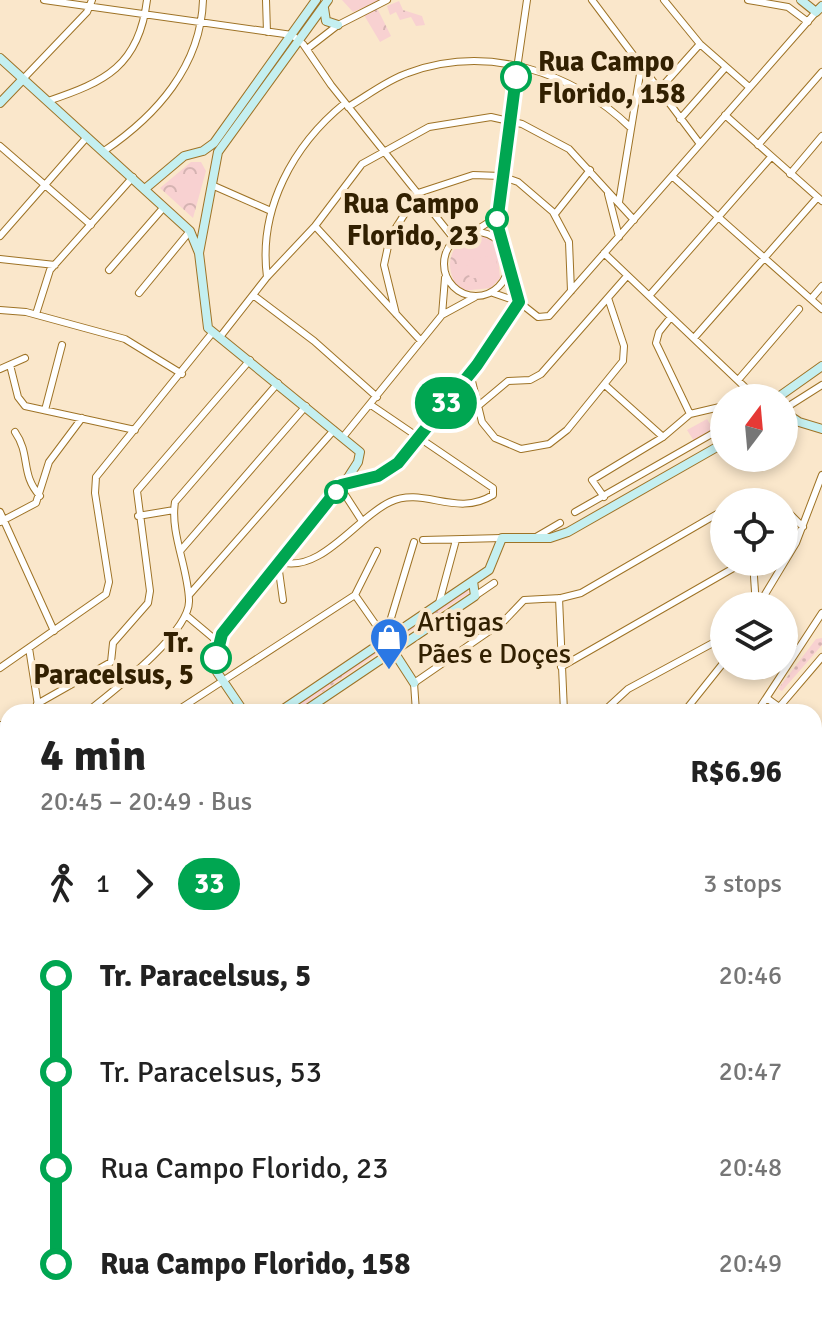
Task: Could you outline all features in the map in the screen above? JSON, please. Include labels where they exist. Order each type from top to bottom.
[{"type":"main road","points":[[801,0],[820,7]]},
{"type":"main road","points":[[813,0],[820,7]]},
{"type":"main road","points":[[323,2],[322,14],[326,21],[338,25]]},
{"type":"main road","points":[[238,704],[216,670],[218,642],[341,486],[361,456],[343,437],[206,326],[199,253],[220,148],[293,41],[317,16],[323,2]]},
{"type":"main road","points":[[146,188],[184,156],[214,143],[323,2]]},
{"type":"main road","points":[[317,16],[324,21],[328,33]]},
{"type":"main road","points":[[0,58],[165,206],[190,231],[199,253]]},
{"type":"main road","points":[[0,103],[23,79]]},
{"type":"main road","points":[[195,153],[208,158],[215,166]]},
{"type":"main road","points":[[190,231],[203,225]]},
{"type":"main road","points":[[797,384],[822,366]]},
{"type":"main road","points":[[799,422],[822,429]]},
{"type":"main road","points":[[290,704],[489,570],[502,538],[560,535],[710,451]]},
{"type":"main road","points":[[314,704],[475,596],[473,581]]},
{"type":"main road","points":[[385,638],[414,683]]},
{"type":"street","points":[[44,0],[91,3],[267,32],[293,41],[306,49],[454,239]]},
{"type":"street","points":[[48,101],[92,86],[120,67],[134,45],[147,0]]},
{"type":"street","points":[[104,151],[146,119],[177,82],[201,22],[203,0]]},
{"type":"street","points":[[266,0],[267,32]]},
{"type":"street","points":[[306,49],[338,25],[387,0]]},
{"type":"street","points":[[519,302],[499,240],[497,206],[527,0]]},
{"type":"street","points":[[592,0],[700,144]]},
{"type":"street","points":[[664,0],[700,44],[749,87]]},
{"type":"street","points":[[748,0],[788,7],[808,22]]},
{"type":"street","points":[[23,79],[91,3]]},
{"type":"street","points":[[343,437],[442,315],[475,297],[493,293],[519,302],[538,317],[546,318],[820,7]]},
{"type":"street","points":[[658,91],[700,44]]},
{"type":"street","points":[[267,277],[264,245],[271,211],[293,161],[321,124],[347,105],[405,73],[465,63],[518,65],[577,86],[631,128]]},
{"type":"street","points":[[619,202],[641,68]]},
{"type":"street","points":[[680,119],[725,68]]},
{"type":"street","points":[[758,145],[822,72]]},
{"type":"street","points":[[694,338],[820,199],[725,115]]},
{"type":"street","points":[[0,668],[102,599],[109,588],[96,477],[182,374],[315,226],[362,164],[429,127],[452,122],[510,119],[563,144],[634,220]]},
{"type":"street","points":[[0,236],[88,136]]},
{"type":"street","points":[[790,174],[822,136]]},
{"type":"street","points":[[0,146],[91,225]]},
{"type":"street","points":[[649,296],[771,157]]},
{"type":"street","points":[[555,214],[590,170]]},
{"type":"street","points":[[396,314],[385,277],[384,255],[395,227],[418,193],[459,177],[501,176],[531,191],[555,214],[569,242],[571,291]]},
{"type":"street","points":[[672,176],[822,309]]},
{"type":"street","points":[[36,314],[45,282],[55,265],[133,177]]},
{"type":"street","points":[[214,186],[271,211]]},
{"type":"street","points":[[608,190],[619,237]]},
{"type":"street","points":[[109,270],[165,206]]},
{"type":"street","points":[[442,315],[446,257],[454,239],[491,221],[497,206]]},
{"type":"street","points":[[315,226],[421,341]]},
{"type":"street","points":[[139,293],[190,231]]},
{"type":"street","points":[[475,231],[499,240]]},
{"type":"street","points":[[604,253],[743,384]]},
{"type":"street","points":[[0,259],[55,265]]},
{"type":"street","points":[[493,293],[504,281],[507,266]]},
{"type":"street","points":[[446,274],[453,288],[475,297]]},
{"type":"street","points":[[477,407],[508,381],[530,380],[541,374],[627,276]]},
{"type":"street","points":[[811,299],[822,286]]},
{"type":"street","points":[[253,295],[314,341],[377,397]]},
{"type":"street","points":[[470,373],[477,407],[488,431],[501,443],[521,449],[557,439],[621,366],[625,353],[608,298]]},
{"type":"street","points":[[362,521],[341,486],[389,471],[470,373],[519,302]]},
{"type":"street","points":[[739,379],[799,309]]},
{"type":"street","points":[[0,310],[36,314],[132,342],[182,374]]},
{"type":"street","points":[[671,317],[659,332],[656,343],[690,414]]},
{"type":"street","points":[[45,410],[62,345]]},
{"type":"street","points":[[0,369],[25,358]]},
{"type":"street","points":[[44,704],[111,662],[115,639],[148,603],[150,591],[138,516],[138,488],[250,360]]},
{"type":"street","points":[[10,365],[22,403],[135,430]]},
{"type":"street","points":[[97,704],[132,676],[187,616],[189,595],[174,510],[177,498],[278,383]]},
{"type":"street","points":[[605,385],[663,437]]},
{"type":"street","points":[[798,401],[822,385]]},
{"type":"street","points":[[283,600],[279,563],[295,565],[318,555],[397,499],[418,497],[452,505],[484,499],[494,492],[371,405]]},
{"type":"street","points":[[181,550],[306,406]]},
{"type":"street","points":[[604,497],[592,480],[663,437],[690,414],[710,409]]},
{"type":"street","points":[[2,521],[34,506],[40,496],[49,462],[82,418]]},
{"type":"street","points":[[189,595],[334,430]]},
{"type":"street","points":[[15,432],[24,451],[29,484],[40,496]]},
{"type":"street","points":[[575,512],[710,435]]},
{"type":"street","points":[[767,592],[803,527],[822,475]]},
{"type":"street","points":[[616,504],[617,490]]},
{"type":"street","points":[[138,516],[174,510]]},
{"type":"street","points":[[0,512],[54,631]]},
{"type":"street","points":[[415,704],[414,683],[504,621],[524,600],[581,593],[710,518]]},
{"type":"street","points":[[798,522],[803,527]]},
{"type":"street","points":[[534,538],[560,523]]},
{"type":"street","points":[[423,540],[502,538]]},
{"type":"street","points":[[439,603],[456,540]]},
{"type":"street","points":[[385,638],[414,542]]},
{"type":"street","points":[[186,704],[355,595],[377,551]]},
{"type":"street","points":[[561,667],[720,576]]},
{"type":"street","points":[[755,576],[757,589],[761,592]]},
{"type":"street","points":[[475,596],[494,583]]},
{"type":"street","points":[[355,595],[385,638]]},
{"type":"street","points":[[559,598],[563,704]]},
{"type":"street","points":[[764,704],[819,626],[822,613]]},
{"type":"street","points":[[187,616],[218,642]]},
{"type":"street","points":[[391,620],[397,626],[404,625]]},
{"type":"street","points":[[612,704],[628,689],[710,645]]},
{"type":"street","points":[[29,648],[37,704]]},
{"type":"street","points":[[781,704],[822,657]]},
{"type":"street","points":[[690,704],[710,680]]},
{"type":"street","points":[[768,699],[772,704]]},
{"type":"green space","points":[[342,0],[381,0],[353,12]]},
{"type":"green space","points":[[399,1],[403,10],[422,16],[425,25],[416,26],[411,17],[400,20],[396,12],[390,15],[387,6]]},
{"type":"green space","points":[[377,8],[391,36],[380,42],[364,15]]},
{"type":"green space","points":[[191,162],[201,162],[206,171],[193,218],[160,188]]},
{"type":"green space","points":[[467,236],[485,236],[497,243],[500,278],[491,288],[461,291],[452,277],[452,255]]},
{"type":"green space","points":[[495,255],[499,273],[470,279],[466,261]]},
{"type":"green space","points":[[707,419],[710,424],[710,432],[694,441],[687,430]]},
{"type":"green space","points":[[467,590],[469,593],[403,636],[401,634]]},
{"type":"green space","points":[[822,638],[822,645],[798,673],[798,663],[816,639]]},
{"type":"green space","points":[[376,650],[378,653],[305,704],[299,704]]},
{"type":"green space","points":[[785,680],[792,680],[782,691],[778,689]]},
{"type":"bus line","name":"33","points":[[216,658],[222,634],[341,485],[378,476],[398,463],[477,365],[519,302],[499,240],[497,223],[516,77]]},
{"type":"place","name":"Rua Campo Florido, 158","points":[[516,77]]},
{"type":"place","name":"Rua Campo Florido, 23","points":[[497,219]]},
{"type":"place","name":"Tr. Paracelsus, 5","points":[[216,658]]},
{"type":"place","name":"Artigas Pães e Doçes","points":[[389,671]]}]
